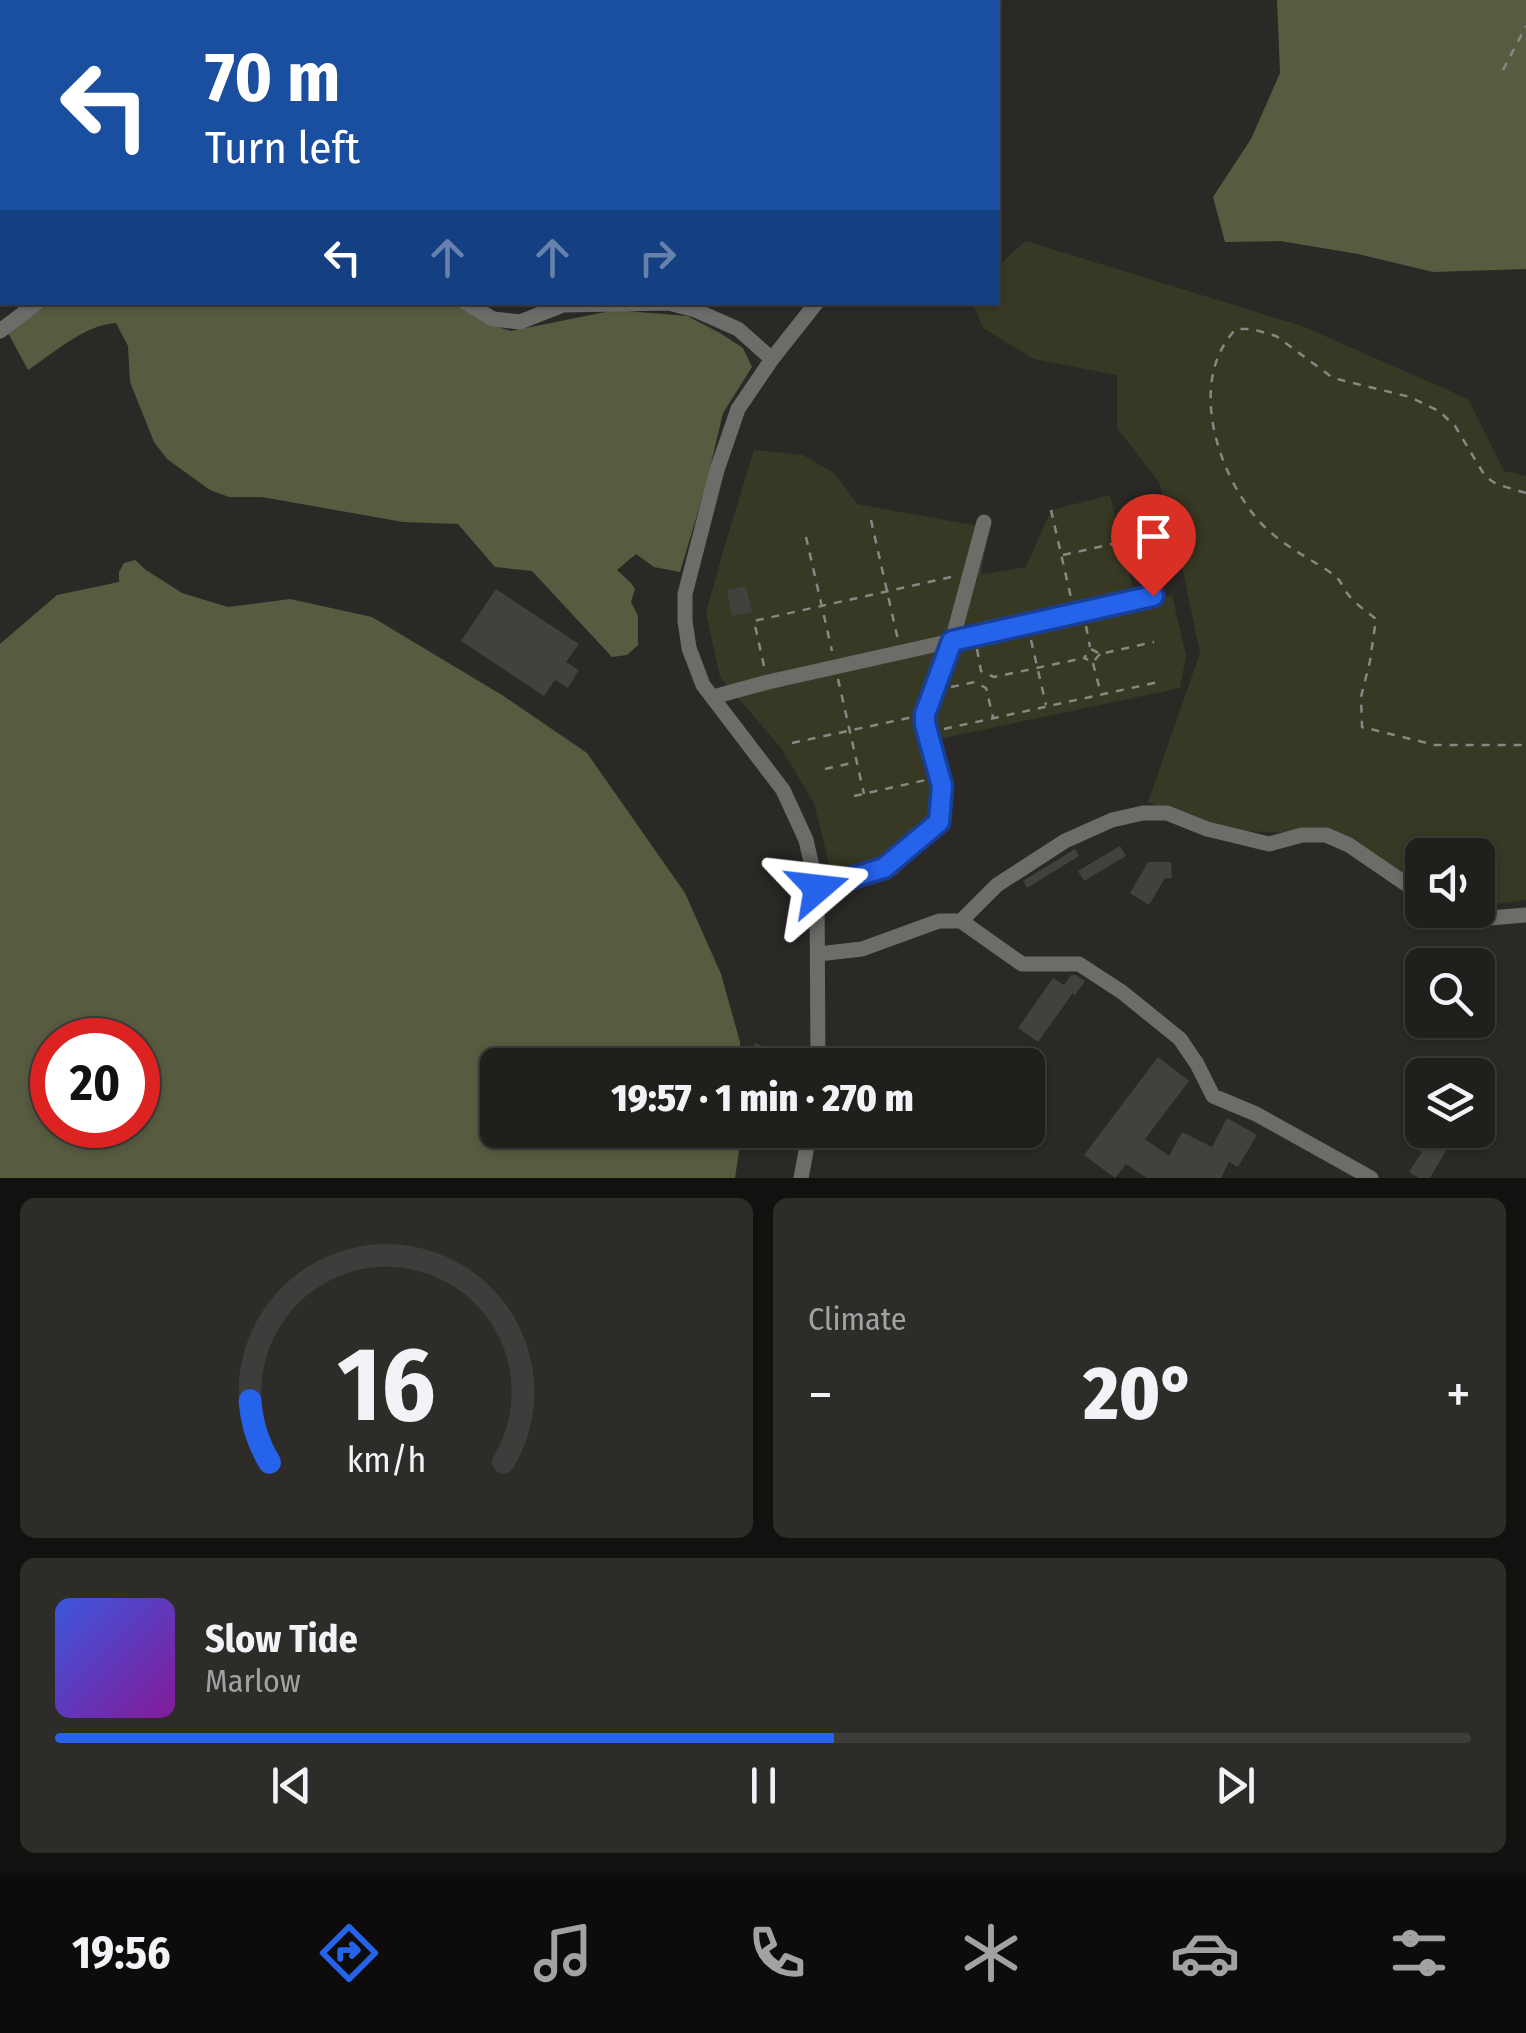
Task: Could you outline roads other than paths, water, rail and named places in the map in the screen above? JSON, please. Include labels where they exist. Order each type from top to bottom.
[{"type":"street","points":[[0,331],[34,305]]},
{"type":"street","points":[[470,305],[493,319],[520,322],[561,305]]},
{"type":"street","points":[[678,305],[738,328],[772,358]]},
{"type":"street","points":[[815,305],[738,409],[716,470],[685,594],[684,621],[689,648],[704,685],[783,790],[806,840],[818,888],[818,1048]]},
{"type":"street","points":[[818,888],[884,868],[939,822],[942,786],[925,714],[952,641],[984,522]]},
{"type":"street","points":[[713,698],[768,682],[1153,596]]},
{"type":"street","points":[[961,922],[996,885],[1065,841],[1112,820],[1144,813],[1166,813],[1206,829],[1269,844],[1302,835],[1326,835],[1405,884]]},
{"type":"street","points":[[1495,918],[1526,915]]},
{"type":"street","points":[[818,954],[862,949],[939,920],[961,922],[1022,964],[1078,964],[1122,992],[1180,1039],[1213,1096],[1256,1114],[1371,1178]]},
{"type":"street","points":[[801,1178],[807,1148]]}]
